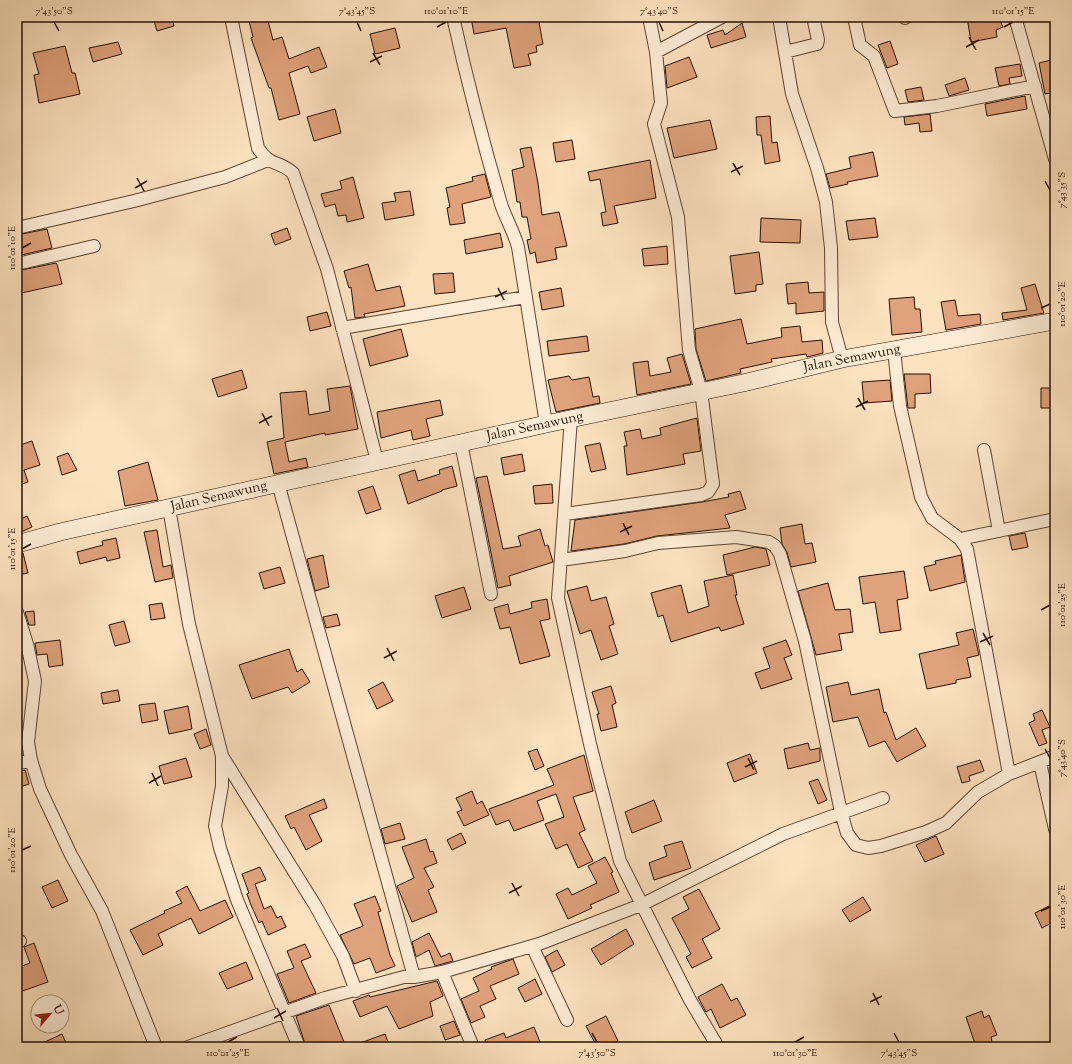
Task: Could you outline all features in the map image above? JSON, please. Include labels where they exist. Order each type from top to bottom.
[{"type":"street","points":[[231,17],[258,148],[268,160],[286,166],[293,173],[327,269],[377,461]]},
{"type":"street","points":[[452,17],[471,98],[502,204],[515,235],[546,424]]},
{"type":"street","points":[[565,514],[701,495],[708,492],[713,484],[701,392],[690,350],[675,201],[654,124],[661,103],[656,52],[649,17]]},
{"type":"street","points":[[656,52],[722,17]]},
{"type":"street","points":[[779,17],[792,94],[817,168],[826,202],[831,248],[832,322],[842,359]]},
{"type":"street","points":[[785,52],[817,44],[818,40],[813,17]]},
{"type":"street","points":[[854,17],[860,44],[874,56],[895,112],[937,106],[1035,86]]},
{"type":"street","points":[[1015,17],[1055,159]]},
{"type":"street","points":[[17,228],[134,201],[217,179],[268,160]]},
{"type":"street","points":[[17,264],[94,246]]},
{"type":"street","points":[[342,328],[526,297]]},
{"type":"street","name":"Jalan Semawung","points":[[17,544],[60,532],[278,483],[571,418],[701,392],[842,359],[1055,320]]},
{"type":"street","points":[[894,350],[900,406],[921,497],[932,518],[960,538],[967,549],[1009,774]]},
{"type":"street","points":[[571,418],[558,598],[590,744],[620,861],[690,1000],[718,1047]]},
{"type":"street","points":[[461,443],[491,594]]},
{"type":"street","points":[[984,450],[999,531]]},
{"type":"street","points":[[278,483],[414,977]]},
{"type":"street","points":[[169,508],[189,624],[222,756],[222,786],[215,826],[220,848],[237,900],[299,1047]]},
{"type":"street","points":[[960,538],[1055,519]]},
{"type":"street","points":[[561,560],[686,539],[736,537],[769,542],[775,546],[780,554],[805,641],[841,812],[847,833],[856,845],[868,848],[881,846],[926,832],[946,823],[978,792],[1009,774],[1055,756]]},
{"type":"street","points":[[17,612],[27,644],[35,681],[28,742],[31,760],[40,789],[71,855],[102,911],[156,1047]]},
{"type":"street","points":[[222,756],[315,905],[343,956],[356,991]]},
{"type":"street","points":[[17,764],[31,760]]},
{"type":"street","points":[[1040,763],[1055,829]]},
{"type":"street","points":[[188,1047],[325,998],[404,977],[414,977],[442,972],[532,946],[641,905],[783,834],[883,798]]},
{"type":"street","points":[[532,946],[567,1020]]},
{"type":"street","points":[[442,972],[472,1047]]},
{"type":"building","points":[[153,17],[172,17],[174,26],[157,31]]},
{"type":"building","points":[[248,17],[267,17],[273,40],[282,37],[289,59],[319,47],[327,67],[311,73],[308,66],[289,73],[300,114],[279,120],[271,88],[269,88],[251,38],[253,37]]},
{"type":"building","points":[[471,17],[538,17],[543,44],[536,46],[537,52],[528,54],[531,65],[514,68],[506,28],[474,34]]},
{"type":"building","points":[[967,17],[998,17],[1003,27],[996,30],[997,37],[971,42]]},
{"type":"building","points":[[742,23],[746,37],[711,48],[707,35],[723,30],[725,35]]},
{"type":"building","points":[[395,28],[400,48],[375,54],[370,34]]},
{"type":"building","points":[[890,41],[898,64],[887,68],[878,45]]},
{"type":"building","points":[[118,42],[122,54],[93,62],[89,48]]},
{"type":"building","points":[[65,46],[72,73],[75,73],[80,94],[39,103],[34,75],[39,74],[33,53]]},
{"type":"building","points":[[689,57],[697,77],[667,88],[665,66]]},
{"type":"building","points":[[1055,59],[1055,92],[1045,94],[1039,63]]},
{"type":"building","points":[[1020,64],[1022,76],[1009,78],[1010,84],[999,86],[995,68]]},
{"type":"building","points":[[965,78],[969,90],[949,96],[945,85]]},
{"type":"building","points":[[921,87],[924,100],[908,102],[905,90]]},
{"type":"building","points":[[1025,96],[1027,109],[987,116],[985,104]]},
{"type":"building","points":[[335,109],[341,133],[314,141],[307,117]]},
{"type":"building","points":[[930,114],[932,131],[920,132],[919,123],[905,125],[904,117]]},
{"type":"building","points":[[770,116],[772,143],[777,142],[780,161],[765,164],[761,135],[757,135],[756,117]]},
{"type":"building","points":[[710,120],[717,149],[674,158],[667,128]]},
{"type":"building","points":[[572,140],[575,159],[556,162],[553,143]]},
{"type":"building","points":[[531,147],[542,215],[559,212],[567,246],[555,248],[557,259],[537,263],[535,252],[530,254],[527,240],[531,239],[527,217],[522,217],[520,202],[517,202],[512,170],[524,167],[520,149]]},
{"type":"building","points":[[873,152],[878,176],[847,182],[848,184],[830,188],[826,174],[851,168],[849,157]]},
{"type":"building","points":[[650,160],[656,198],[614,206],[618,223],[603,226],[601,213],[606,212],[600,179],[590,181],[588,172]]},
{"type":"building","points":[[485,174],[491,197],[462,204],[465,223],[450,225],[447,208],[450,207],[446,188],[473,181],[472,177]]},
{"type":"building","points":[[353,177],[364,218],[347,222],[346,215],[338,216],[335,204],[325,207],[321,194],[342,189],[340,181]]},
{"type":"building","points":[[410,191],[414,215],[385,220],[382,203],[396,201],[394,193]]},
{"type":"building","points":[[761,218],[801,220],[800,243],[760,242]]},
{"type":"building","points":[[875,218],[878,237],[849,240],[846,221]]},
{"type":"building","points":[[287,228],[291,239],[275,245],[271,234]]},
{"type":"building","points":[[47,229],[52,248],[17,256],[17,235]]},
{"type":"building","points":[[500,233],[503,247],[466,254],[464,240]]},
{"type":"building","points":[[667,246],[668,264],[644,266],[642,249]]},
{"type":"building","points":[[759,252],[763,284],[756,285],[756,291],[735,294],[730,256]]},
{"type":"building","points":[[56,263],[62,284],[17,294],[17,271]]},
{"type":"building","points":[[368,264],[376,291],[400,286],[405,306],[364,314],[365,317],[355,318],[351,287],[349,288],[344,271]]},
{"type":"building","points":[[453,273],[455,292],[435,294],[433,274]]},
{"type":"building","points":[[808,282],[809,293],[824,292],[824,311],[796,314],[796,303],[788,304],[786,284]]},
{"type":"building","points":[[1035,284],[1044,313],[1003,320],[1002,313],[1027,310],[1021,288]]},
{"type":"building","points":[[561,288],[564,306],[542,310],[539,292]]},
{"type":"building","points":[[914,297],[915,309],[920,309],[922,332],[892,335],[889,299]]},
{"type":"building","points":[[955,300],[958,316],[980,314],[981,324],[946,330],[941,302]]},
{"type":"building","points":[[327,312],[331,326],[310,331],[307,317]]},
{"type":"building","points":[[741,319],[747,344],[782,337],[781,328],[800,326],[802,342],[822,340],[823,353],[807,357],[806,354],[771,359],[772,362],[740,369],[741,373],[706,381],[696,349],[695,329]]},
{"type":"building","points":[[401,329],[408,356],[370,366],[363,339]]},
{"type":"building","points":[[587,336],[589,351],[549,356],[547,341]]},
{"type":"building","points":[[682,354],[691,384],[637,395],[633,363],[648,361],[650,376],[671,372],[667,358]]},
{"type":"building","points":[[242,370],[247,388],[218,397],[212,379]]},
{"type":"building","points":[[904,374],[930,374],[931,393],[915,394],[915,408],[908,408]]},
{"type":"building","points":[[569,376],[572,380],[589,377],[593,397],[599,396],[600,403],[556,412],[548,380]]},
{"type":"building","points":[[890,380],[892,401],[864,403],[862,382]]},
{"type":"building","points":[[350,386],[358,429],[325,435],[325,433],[285,442],[289,462],[306,458],[308,467],[274,474],[267,442],[284,438],[280,393],[306,391],[309,415],[330,411],[327,389]]},
{"type":"building","points":[[1041,388],[1055,388],[1055,408],[1041,408]]},
{"type":"building","points":[[440,400],[443,415],[426,419],[430,436],[413,440],[411,430],[381,438],[377,412]]},
{"type":"building","points":[[697,418],[701,451],[683,454],[685,464],[627,475],[624,446],[627,446],[624,432],[640,429],[642,439],[661,435],[660,428]]},
{"type":"building","points":[[32,441],[40,465],[24,470],[28,482],[17,486],[17,446]]},
{"type":"building","points":[[600,443],[606,469],[591,472],[585,446]]},
{"type":"building","points":[[68,453],[77,470],[62,475],[57,457]]},
{"type":"building","points":[[522,454],[525,471],[504,475],[501,458]]},
{"type":"building","points":[[148,462],[158,500],[125,506],[118,471]]},
{"type":"building","points":[[452,466],[457,486],[442,490],[408,504],[399,475],[415,470],[418,481],[440,474],[439,470]]},
{"type":"building","points":[[487,476],[503,549],[521,546],[518,536],[540,529],[545,546],[548,545],[553,562],[509,576],[511,585],[498,588],[476,478]]},
{"type":"building","points":[[552,484],[553,503],[535,504],[533,486]]},
{"type":"building","points":[[373,486],[381,509],[366,514],[358,491]]},
{"type":"building","points":[[740,491],[746,509],[725,515],[730,528],[657,536],[624,544],[571,551],[575,520],[702,502],[729,497],[728,494]]},
{"type":"building","points":[[27,516],[32,527],[17,534],[17,521]]},
{"type":"building","points":[[802,524],[805,544],[812,543],[816,562],[791,567],[787,552],[782,544],[780,528]]},
{"type":"building","points":[[157,530],[163,567],[171,565],[173,578],[155,582],[144,532]]},
{"type":"building","points":[[1025,533],[1028,547],[1012,550],[1009,536]]},
{"type":"building","points":[[116,538],[120,558],[107,561],[106,557],[80,564],[77,552],[103,545],[102,541]]},
{"type":"building","points":[[755,547],[766,549],[770,565],[727,575],[723,555]]},
{"type":"building","points":[[23,553],[28,573],[17,575],[17,554]]},
{"type":"building","points":[[323,555],[329,587],[315,591],[307,559]]},
{"type":"building","points":[[961,555],[965,582],[930,591],[924,567],[936,564],[935,561]]},
{"type":"building","points":[[280,567],[285,583],[264,589],[259,573]]},
{"type":"building","points":[[904,571],[908,598],[897,600],[901,630],[880,633],[875,602],[863,604],[859,577]]},
{"type":"building","points":[[733,575],[737,595],[735,595],[744,624],[721,631],[719,627],[671,642],[663,615],[658,617],[651,593],[681,585],[688,613],[709,606],[704,581]]},
{"type":"building","points":[[828,583],[835,610],[850,609],[853,632],[839,634],[842,650],[816,655],[798,591]]},
{"type":"building","points":[[587,586],[591,601],[606,597],[614,624],[609,626],[618,654],[601,660],[591,630],[580,634],[567,591]]},
{"type":"building","points":[[464,587],[471,609],[442,618],[435,596]]},
{"type":"building","points":[[547,599],[550,619],[540,621],[550,656],[520,664],[510,627],[500,629],[494,608],[508,604],[510,614],[532,608],[531,602]]},
{"type":"building","points":[[162,603],[165,618],[151,620],[149,605]]},
{"type":"building","points":[[34,611],[35,625],[29,625],[25,612]]},
{"type":"building","points":[[337,614],[340,625],[326,628],[323,617]]},
{"type":"building","points":[[124,621],[130,642],[115,646],[109,625]]},
{"type":"building","points":[[973,629],[979,655],[967,658],[971,677],[956,680],[956,683],[927,689],[919,654],[959,645],[956,633]]},
{"type":"building","points":[[60,640],[63,665],[49,667],[47,654],[37,655],[35,643]]},
{"type":"building","points":[[786,640],[792,655],[784,658],[792,679],[761,689],[755,673],[770,668],[763,648]]},
{"type":"building","points":[[289,649],[297,672],[302,669],[310,682],[292,693],[288,687],[252,699],[239,665]]},
{"type":"building","points":[[383,682],[393,701],[377,709],[368,690]]},
{"type":"building","points":[[848,682],[851,695],[879,689],[884,713],[886,712],[896,740],[916,728],[926,746],[897,762],[885,741],[869,747],[858,717],[833,722],[826,687]]},
{"type":"building","points":[[611,686],[616,703],[612,705],[617,727],[601,731],[597,714],[599,714],[592,692]]},
{"type":"building","points":[[118,690],[120,701],[103,704],[101,693]]},
{"type":"building","points":[[155,703],[158,720],[142,723],[139,705]]},
{"type":"building","points":[[188,706],[192,729],[169,734],[164,711]]},
{"type":"building","points":[[1042,710],[1050,727],[1042,730],[1047,743],[1039,746],[1029,723],[1035,720],[1033,714]]},
{"type":"building","points":[[206,729],[211,745],[200,749],[194,734]]},
{"type":"building","points":[[808,743],[810,750],[820,748],[820,761],[788,769],[784,749]]},
{"type":"building","points":[[537,749],[544,766],[535,770],[528,752]]},
{"type":"building","points":[[750,754],[757,773],[734,782],[727,763]]},
{"type":"building","points":[[584,755],[593,791],[573,797],[585,830],[579,833],[593,861],[578,868],[567,844],[556,849],[545,824],[564,817],[556,794],[537,801],[544,820],[514,831],[509,820],[496,825],[489,809],[554,785],[547,769]]},
{"type":"building","points":[[186,758],[192,777],[164,784],[159,766]]},
{"type":"building","points":[[980,760],[984,771],[969,776],[970,781],[962,783],[957,767]]},
{"type":"building","points":[[25,770],[29,784],[17,788],[17,772]]},
{"type":"building","points":[[818,779],[827,800],[818,804],[809,782]]},
{"type":"building","points":[[472,791],[477,804],[482,801],[489,815],[464,826],[457,812],[462,810],[456,798]]},
{"type":"building","points":[[324,799],[327,808],[309,815],[322,841],[306,850],[294,827],[291,829],[285,816]]},
{"type":"building","points":[[654,800],[662,821],[632,833],[625,812]]},
{"type":"building","points":[[400,823],[405,839],[385,844],[381,829]]},
{"type":"building","points":[[461,833],[466,843],[452,850],[447,840]]},
{"type":"building","points":[[936,836],[944,854],[925,862],[916,845]]},
{"type":"building","points":[[426,839],[430,852],[433,851],[437,863],[424,868],[434,887],[428,890],[437,912],[412,922],[397,886],[414,878],[402,847]]},
{"type":"building","points":[[682,841],[691,868],[654,880],[649,863],[667,856],[664,846]]},
{"type":"building","points":[[605,857],[613,872],[611,873],[619,892],[590,905],[592,908],[568,919],[556,894],[568,888],[572,895],[597,883],[588,866]]},
{"type":"building","points":[[260,867],[266,880],[255,884],[264,909],[271,906],[277,918],[281,916],[286,927],[268,935],[262,921],[259,923],[251,905],[247,894],[249,893],[242,874]]},
{"type":"building","points":[[58,880],[68,901],[52,908],[42,887]]},
{"type":"building","points":[[187,886],[200,911],[225,900],[233,917],[199,934],[191,918],[158,934],[163,945],[143,955],[130,930],[182,903],[176,892]]},
{"type":"building","points":[[699,889],[720,929],[702,939],[712,958],[692,968],[686,957],[691,954],[672,918],[689,909],[683,897]]},
{"type":"building","points":[[375,896],[381,911],[378,912],[390,955],[395,966],[376,973],[370,958],[354,964],[340,935],[363,926],[354,904]]},
{"type":"building","points":[[863,897],[871,910],[850,922],[842,910]]},
{"type":"building","points":[[1055,903],[1055,921],[1042,928],[1035,913]]},
{"type":"building","points":[[626,929],[634,944],[601,965],[591,949]]},
{"type":"building","points":[[429,933],[441,957],[450,953],[453,961],[435,966],[429,950],[416,957],[412,942]]},
{"type":"building","points":[[34,943],[48,982],[17,993],[17,968],[30,963],[24,947]]},
{"type":"building","points":[[305,944],[311,957],[301,961],[316,993],[289,1003],[277,974],[294,968],[287,951]]},
{"type":"building","points":[[557,950],[565,965],[552,972],[545,957]]},
{"type":"building","points":[[513,959],[519,974],[490,986],[496,999],[480,1006],[485,1017],[471,1023],[461,999],[479,991],[473,978],[492,969],[491,967]]},
{"type":"building","points":[[246,962],[253,979],[227,989],[219,973]]},
{"type":"building","points":[[535,979],[542,994],[525,1002],[518,988]]},
{"type":"building","points":[[437,981],[443,996],[430,1002],[433,1016],[399,1029],[387,1006],[360,1017],[353,1001],[369,995],[370,997]]},
{"type":"building","points":[[722,984],[731,1001],[737,998],[746,1015],[720,1028],[711,1009],[706,1012],[698,997]]},
{"type":"building","points":[[329,1005],[346,1047],[306,1047],[296,1016]]},
{"type":"building","points":[[982,1011],[984,1018],[989,1015],[997,1035],[991,1037],[992,1042],[976,1047],[966,1017]]},
{"type":"building","points":[[606,1016],[618,1041],[606,1047],[597,1047],[586,1026]]},
{"type":"building","points":[[454,1021],[460,1035],[445,1040],[440,1026]]},
{"type":"building","points":[[534,1027],[542,1047],[486,1047],[485,1040],[504,1033],[506,1038]]},
{"type":"building","points":[[62,1034],[68,1047],[34,1047]]},
{"type":"building","points":[[385,1034],[390,1047],[352,1047],[352,1046]]}]
